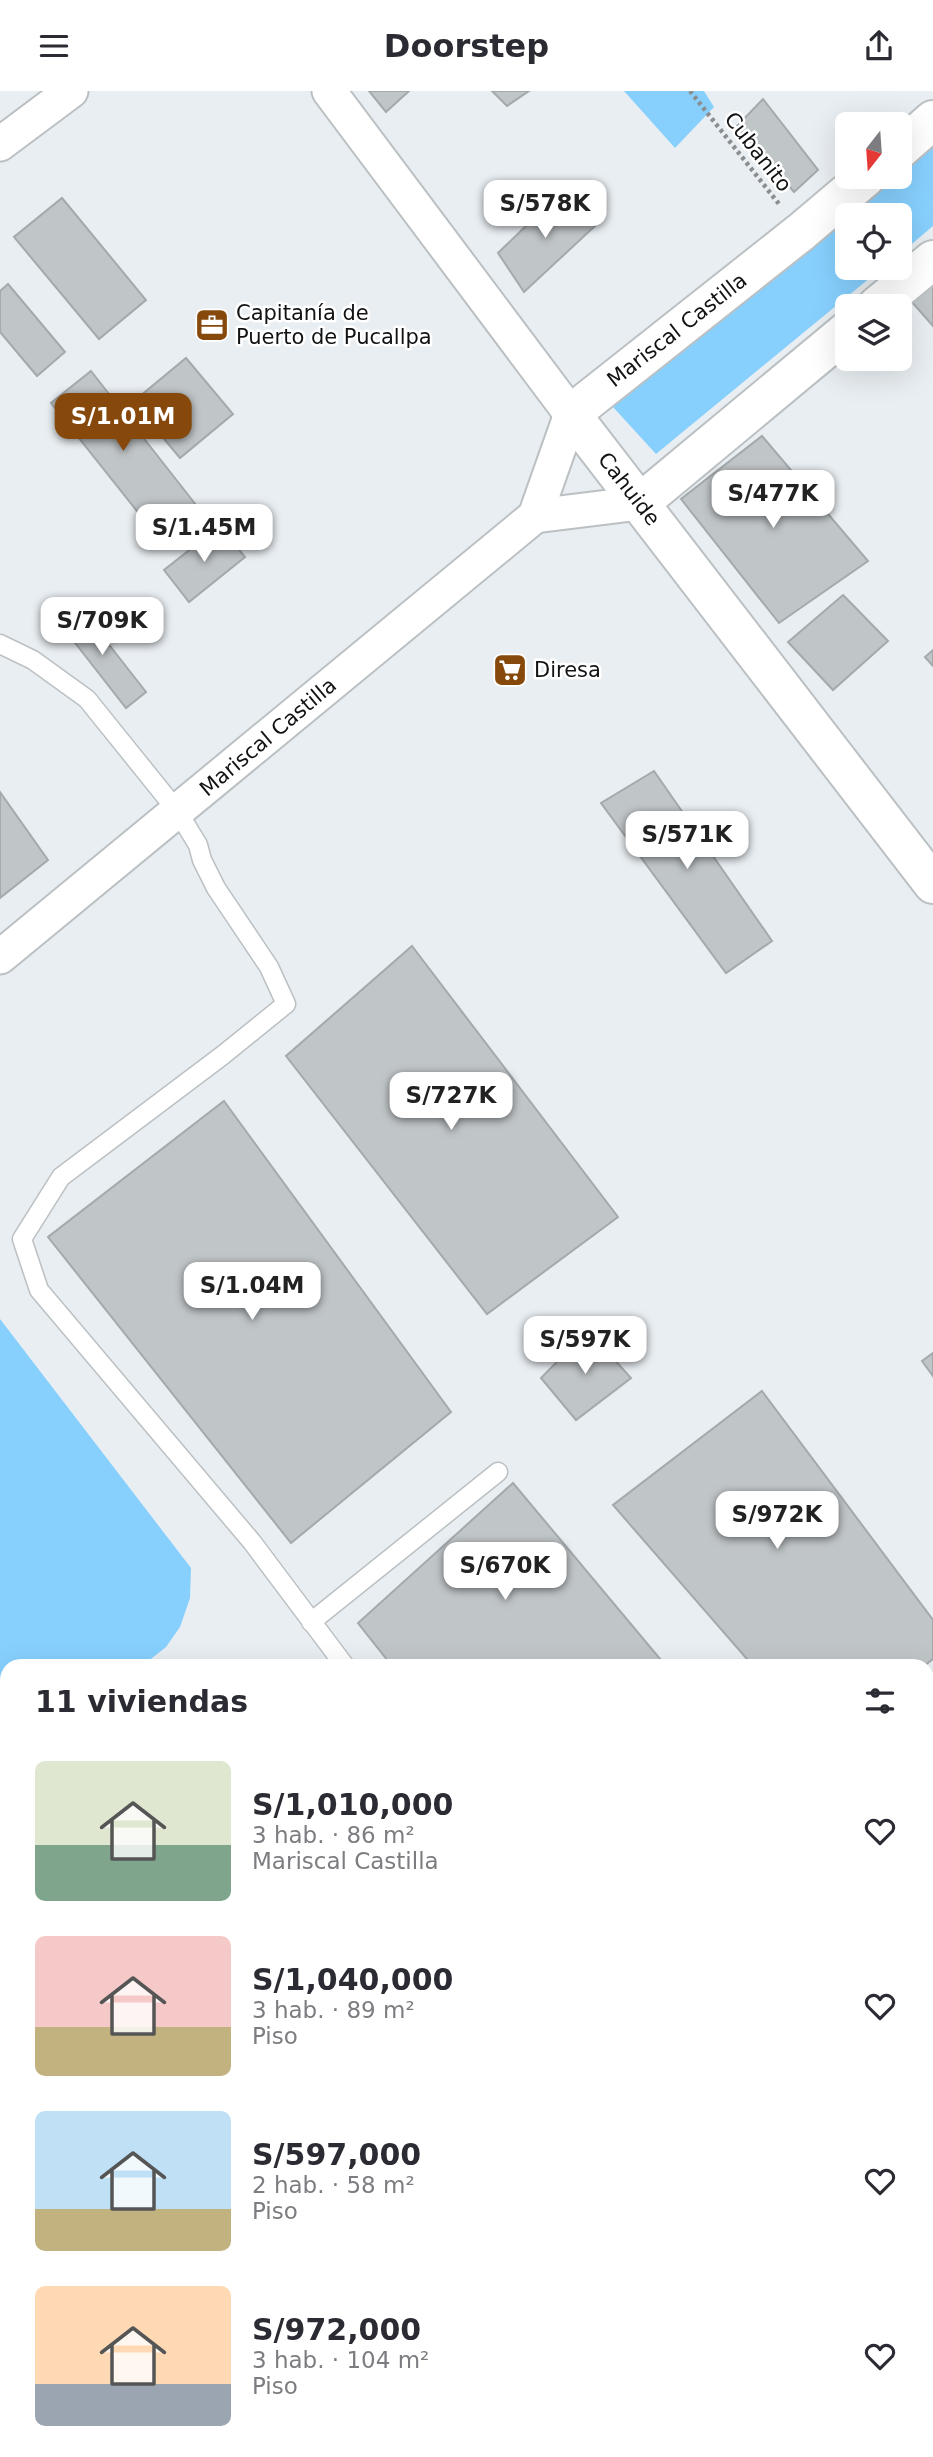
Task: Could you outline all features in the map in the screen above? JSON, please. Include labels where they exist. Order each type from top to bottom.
[{"type":"main road","points":[[912,138],[933,120]]},
{"type":"main road","name":"Mariscal Castilla","points":[[571,414],[852,189]]},
{"type":"main road","points":[[892,294],[933,260]]},
{"type":"main road","points":[[640,503],[835,341]]},
{"type":"main road","name":"Cahuide","points":[[571,414],[933,884]]},
{"type":"street","points":[[0,144],[71,91]]},
{"type":"street","name":"Cahuide","points":[[328,91],[571,414]]},
{"type":"street","points":[[571,414],[535,516],[640,503]]},
{"type":"street","name":"Mariscal Castilla","points":[[0,957],[535,516]]},
{"type":"lane","points":[[0,644],[33,660],[87,699],[178,812],[198,845],[202,860],[216,888],[269,967],[286,1004],[61,1177],[22,1239],[39,1290],[252,1542],[340,1659]]},
{"type":"lane","points":[[311,1622],[499,1472]]},
{"type":"path","name":"Cubanito","points":[[690,91],[801,232]]},
{"type":"shaded area","points":[[624,91],[704,91],[714,107],[675,148]]},
{"type":"shaded area","points":[[933,140],[933,226],[912,244],[912,203],[858,203],[875,189],[912,189],[912,158]]},
{"type":"shaded area","points":[[835,222],[835,280],[867,280],[850,294],[835,294],[835,307],[656,454],[613,407]]},
{"type":"shaded area","points":[[0,1319],[191,1568],[190,1598],[180,1627],[166,1647],[151,1659],[0,1659]]},
{"type":"building","points":[[369,91],[409,91],[386,112]]},
{"type":"building","points":[[492,91],[529,91],[507,106]]},
{"type":"building","points":[[763,99],[818,170],[794,192],[737,126]]},
{"type":"building","points":[[563,190],[595,226],[524,292],[498,253]]},
{"type":"building","points":[[62,198],[146,300],[99,339],[14,237]]},
{"type":"building","points":[[933,283],[933,326],[912,302]]},
{"type":"building","points":[[8,284],[65,352],[37,376],[0,332],[0,291]]},
{"type":"building","points":[[186,358],[233,414],[180,458],[133,402]]},
{"type":"building","points":[[91,371],[196,505],[156,535],[51,403]]},
{"type":"building","points":[[762,436],[868,561],[779,623],[681,499]]},
{"type":"building","points":[[220,526],[245,557],[189,602],[164,570]]},
{"type":"building","points":[[843,595],[888,641],[833,690],[788,642]]},
{"type":"building","points":[[78,605],[146,692],[126,708],[58,621]]},
{"type":"building","points":[[933,650],[933,666],[925,657]]},
{"type":"building","points":[[654,771],[772,941],[726,973],[601,803]]},
{"type":"building","points":[[0,792],[48,860],[0,898]]},
{"type":"building","points":[[412,946],[618,1217],[487,1314],[286,1056]]},
{"type":"building","points":[[224,1101],[451,1412],[291,1543],[48,1237]]},
{"type":"building","points":[[588,1330],[631,1378],[576,1420],[541,1378]]},
{"type":"building","points":[[933,1353],[933,1376],[922,1361]]},
{"type":"building","points":[[762,1391],[933,1620],[933,1659],[747,1659],[613,1505]]},
{"type":"building","points":[[513,1483],[660,1659],[386,1659],[358,1623]]},
{"type":"place","name":"Capitanía de Puerto de Pucallpa","points":[[212,325]]},
{"type":"place","name":"Diresa","points":[[510,670]]}]
